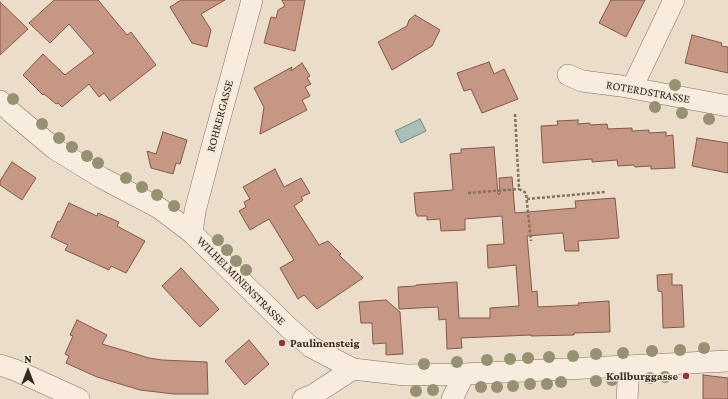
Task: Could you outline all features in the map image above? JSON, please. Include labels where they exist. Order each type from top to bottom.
[{"type":"street","name":"ROHRERGASSE","points":[[192,233],[209,158],[252,0]]},
{"type":"street","points":[[632,88],[674,0]]},
{"type":"street","name":"ROTERDSTRASSE","points":[[568,75],[582,81],[632,88],[728,106]]},
{"type":"street","name":"WILHELMINENSTRASSE","points":[[0,101],[10,112],[55,149],[102,178],[158,208],[192,233],[289,328],[311,347],[353,369],[405,375],[464,374],[728,361]]},
{"type":"street","points":[[0,365],[15,370],[79,399]]},
{"type":"street","points":[[627,399],[629,366]]},
{"type":"street","points":[[303,399],[313,395],[353,369]]},
{"type":"street","points":[[452,399],[464,374]]},
{"type":"path","points":[[515,114],[519,188]]},
{"type":"path","points":[[468,193],[519,188],[526,193],[531,241]]},
{"type":"path","points":[[527,198],[605,192]]},
{"type":"shaded area","points":[[420,119],[426,131],[401,143],[395,131]]},
{"type":"building","points":[[54,0],[98,0],[127,35],[131,32],[156,65],[110,101],[104,93],[99,97],[89,84],[62,107],[58,103],[56,104],[44,94],[43,95],[23,75],[43,54],[65,75],[94,53],[69,24],[50,43],[29,23]]},
{"type":"building","points":[[181,0],[225,0],[201,14],[211,30],[207,47],[192,43],[170,7]]},
{"type":"building","points":[[282,0],[305,0],[295,51],[264,43],[271,17],[276,18],[278,10],[285,6]]},
{"type":"building","points":[[611,0],[645,0],[626,37],[599,23]]},
{"type":"building","points":[[0,2],[28,29],[0,55]]},
{"type":"building","points":[[415,15],[440,30],[432,46],[392,70],[378,42],[407,26],[409,20]]},
{"type":"building","points":[[692,35],[722,43],[721,46],[728,47],[728,73],[685,63]]},
{"type":"building","points":[[489,62],[494,74],[504,69],[518,99],[482,113],[471,89],[464,91],[457,73]]},
{"type":"building","points":[[302,63],[310,76],[307,78],[311,84],[305,87],[310,96],[302,100],[307,110],[260,134],[264,107],[254,88],[292,67],[291,71]]},
{"type":"building","points":[[578,120],[578,124],[607,124],[608,129],[632,128],[632,131],[649,130],[649,133],[666,132],[666,136],[673,135],[675,168],[651,169],[651,166],[618,166],[617,160],[592,162],[592,159],[543,163],[541,126],[558,125],[557,121]]},
{"type":"building","points":[[163,132],[187,140],[180,164],[176,163],[173,174],[151,168],[147,151],[156,154]]},
{"type":"building","points":[[697,138],[728,143],[728,173],[692,166]]},
{"type":"building","points":[[494,147],[498,194],[500,194],[499,178],[512,177],[515,213],[576,208],[575,201],[615,198],[619,238],[578,241],[579,251],[565,251],[563,233],[527,236],[532,292],[537,291],[538,307],[579,305],[578,303],[609,301],[610,332],[574,333],[574,335],[461,338],[462,348],[447,349],[446,319],[439,320],[438,307],[399,309],[398,287],[457,282],[459,318],[490,318],[490,308],[519,306],[516,265],[488,268],[487,245],[504,244],[502,216],[465,219],[465,230],[441,231],[440,219],[427,220],[427,216],[417,216],[416,214],[414,193],[453,190],[450,154],[461,153],[461,149]]},
{"type":"building","points":[[12,162],[36,178],[22,200],[0,185],[0,181]]},
{"type":"building","points":[[275,169],[284,187],[301,178],[310,193],[301,197],[303,200],[294,206],[319,245],[328,241],[341,254],[339,255],[363,278],[317,309],[304,295],[298,299],[280,268],[294,260],[269,219],[250,230],[239,211],[246,207],[244,202],[250,199],[243,187]]},
{"type":"building","points":[[69,203],[97,216],[98,213],[119,222],[117,226],[145,241],[126,273],[111,266],[109,270],[65,250],[68,245],[51,237],[58,221],[60,222]]},
{"type":"building","points":[[181,268],[219,309],[200,327],[162,286]]},
{"type":"building","points":[[672,274],[672,285],[682,285],[684,327],[663,328],[662,292],[658,291],[657,275]]},
{"type":"building","points":[[386,300],[400,312],[403,354],[386,355],[386,343],[373,344],[372,323],[361,323],[359,302]]},
{"type":"building","points":[[77,320],[107,335],[102,344],[149,358],[207,362],[208,394],[174,394],[140,390],[97,377],[66,363],[69,356],[65,354],[73,336],[70,335]]},
{"type":"building","points":[[249,340],[269,364],[245,385],[225,361]]},
{"type":"building","points":[[703,375],[728,378],[728,399],[703,399]]},
{"type":"place","name":"Paulinensteig","points":[[282,343]]},
{"type":"place","name":"Kollburggasse","points":[[686,376]]}]
